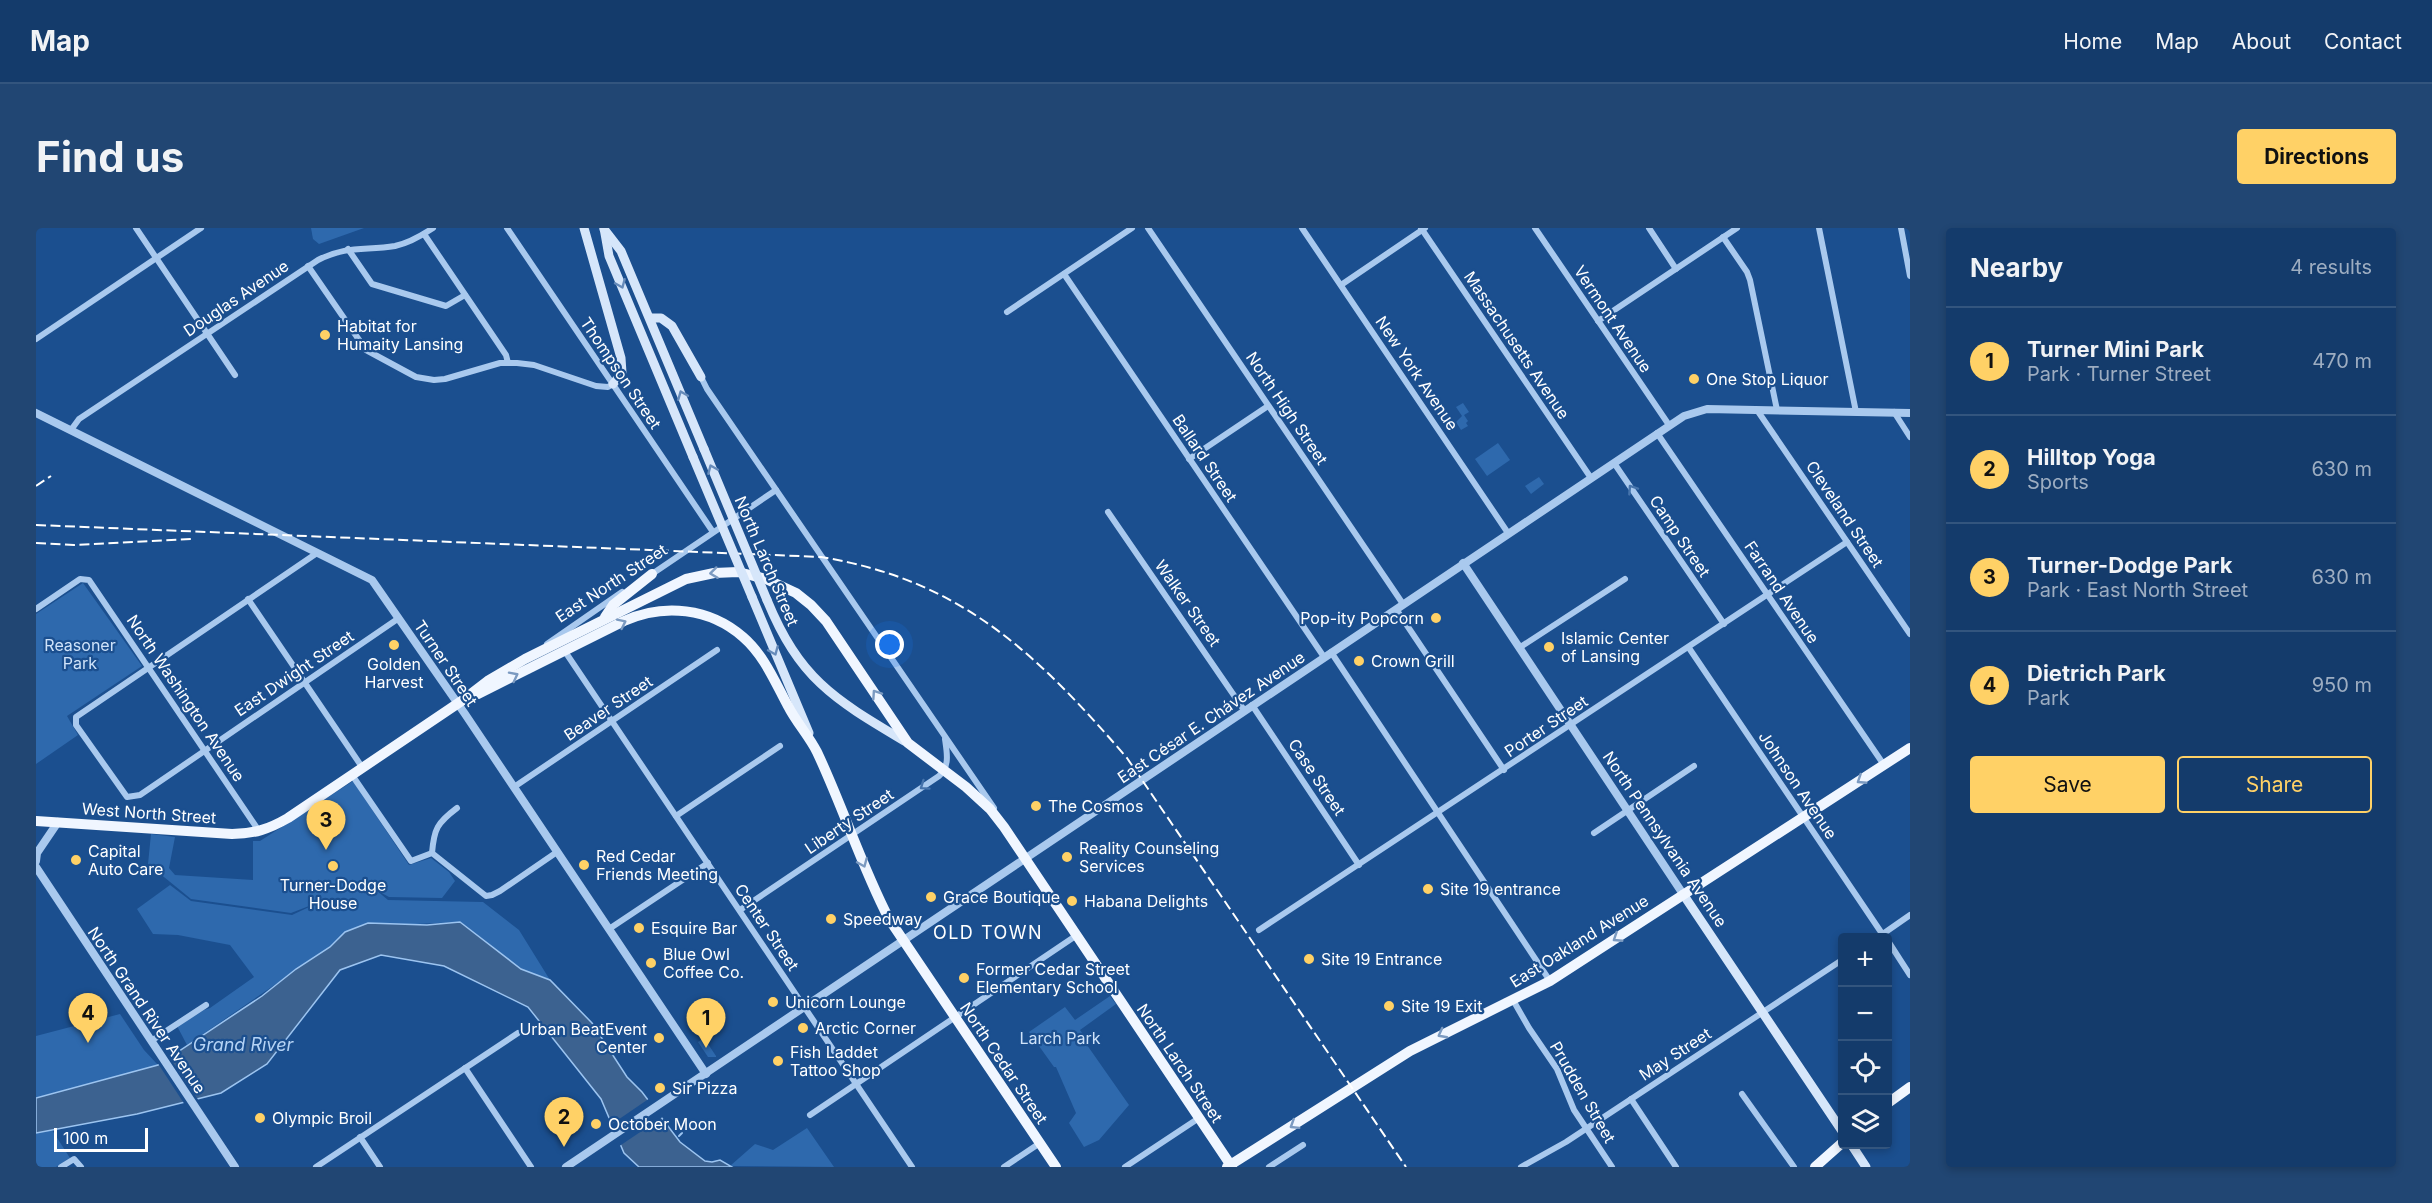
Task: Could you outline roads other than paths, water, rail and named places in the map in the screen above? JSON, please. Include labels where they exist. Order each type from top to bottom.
[{"type":"main road","points":[[585,228],[621,358],[622,373],[613,384]]},
{"type":"main road","name":"North Larch Street","points":[[604,228],[621,251],[784,638],[807,671],[848,706],[908,743],[944,771],[984,803],[1004,826],[1230,1166]]},
{"type":"main road","name":"North Larch Street","points":[[604,228],[609,256],[816,750]]},
{"type":"main road","points":[[650,318],[660,318],[672,326],[701,377]]},
{"type":"main road","points":[[525,659],[564,647],[603,619],[668,586],[695,576],[738,572],[777,583],[804,599],[822,616],[908,743]]},
{"type":"main road","points":[[603,619],[612,607],[652,574]]},
{"type":"main road","name":"North Cedar Street","points":[[564,647],[624,621],[649,613],[680,611],[713,618],[742,636],[759,655],[816,750],[878,897],[903,940],[1056,1167]]},
{"type":"main road","name":"East North Street","points":[[460,701],[564,647]]},
{"type":"main road","name":"East North Street","points":[[259,831],[288,818],[489,680],[525,659]]},
{"type":"main road","name":"East Oakland Avenue","points":[[1230,1166],[1410,1051],[1551,981],[1910,748]]},
{"type":"main road","name":"West North Street","points":[[36,821],[232,834],[259,831]]},
{"type":"main road","name":"North Pennsylvania Avenue","points":[[1683,894],[1838,1125]]},
{"type":"main road","points":[[1892,1100],[1910,1087]]},
{"type":"main road","points":[[1815,1167],[1838,1147]]},
{"type":"main road","points":[[1854,1149],[1866,1167]]},
{"type":"street","points":[[136,228],[235,375]]},
{"type":"street","points":[[36,339],[201,228]]},
{"type":"street","name":"Douglas Avenue","points":[[71,430],[80,418],[329,254],[348,249],[396,246],[433,228]]},
{"type":"street","name":"Thompson Street","points":[[507,228],[713,532]]},
{"type":"street","points":[[1007,312],[1132,228]]},
{"type":"street","name":"North High Street","points":[[1148,228],[1268,406],[1504,770]]},
{"type":"street","name":"New York Avenue","points":[[1302,228],[1508,533]]},
{"type":"street","name":"Vermont Avenue","points":[[1535,228],[1669,425]]},
{"type":"street","points":[[1649,228],[1676,269]]},
{"type":"street","points":[[1599,321],[1737,228]]},
{"type":"street","points":[[1819,228],[1856,412]]},
{"type":"street","points":[[1901,228],[1910,276]]},
{"type":"street","points":[[1341,285],[1423,229]]},
{"type":"street","name":"Massachusetts Avenue","points":[[1423,229],[1591,478]]},
{"type":"street","points":[[424,234],[506,355],[508,363]]},
{"type":"street","points":[[1724,237],[1750,280],[1777,410]]},
{"type":"street","points":[[348,249],[368,279],[378,287],[446,306],[465,295]]},
{"type":"street","points":[[308,266],[366,350],[416,377],[434,381],[508,363],[534,365],[596,386],[608,387],[613,384]]},
{"type":"street","name":"Ballard Street","points":[[1064,274],[1189,459],[1439,813],[1551,981]]},
{"type":"street","name":"North Larch Street","points":[[701,377],[945,739],[988,799],[1004,826]]},
{"type":"street","points":[[1189,459],[1268,406]]},
{"type":"street","name":"East César E. Chávez Avenue","points":[[566,1167],[1684,416],[1707,409],[1910,412]]},
{"type":"street","name":"Cleveland Street","points":[[1757,410],[1910,634]]},
{"type":"street","points":[[1894,412],[1910,437]]},
{"type":"street","name":"Turner Street","points":[[36,413],[372,580],[460,701],[514,787],[706,1074]]},
{"type":"street","name":"Farrand Avenue","points":[[1657,433],[1884,765]]},
{"type":"street","name":"Camp Street","points":[[1614,463],[1724,624]]},
{"type":"street","name":"East North Street","points":[[525,659],[776,490]]},
{"type":"street","name":"Walker Street","points":[[1108,512],[1245,710]]},
{"type":"street","name":"Porter Street","points":[[1259,930],[1847,542]]},
{"type":"street","points":[[148,667],[317,553]]},
{"type":"street","name":"North Pennsylvania Avenue","points":[[1463,563],[1683,894]]},
{"type":"street","name":"North Washington Avenue","points":[[36,609],[80,579],[89,580],[259,831]]},
{"type":"street","points":[[1519,648],[1624,579]]},
{"type":"street","points":[[248,599],[362,767]]},
{"type":"street","name":"East Dwight Street","points":[[148,667],[75,719],[124,794],[130,798],[140,795],[399,618]]},
{"type":"street","name":"Center Street","points":[[564,647],[912,1167]]},
{"type":"street","name":"Johnson Avenue","points":[[1689,648],[1880,933]]},
{"type":"street","name":"Beaver Street","points":[[514,787],[717,650]]},
{"type":"street","name":"Case Street","points":[[1252,705],[1359,865]]},
{"type":"street","points":[[944,771],[948,755],[945,739]]},
{"type":"street","points":[[676,816],[780,746]]},
{"type":"street","points":[[1594,833],[1694,766]]},
{"type":"street","name":"Liberty Street","points":[[740,910],[944,771]]},
{"type":"street","points":[[352,774],[411,861],[432,853]]},
{"type":"street","points":[[432,853],[436,828],[441,820],[457,808]]},
{"type":"street","points":[[36,861],[37,853],[58,822]]},
{"type":"street","points":[[432,853],[486,896],[500,891],[557,852]]},
{"type":"street","points":[[609,929],[708,863]]},
{"type":"street","name":"North Grand River Avenue","points":[[36,867],[235,1167]]},
{"type":"street","points":[[1888,933],[1910,915]]},
{"type":"street","points":[[810,1115],[1077,935]]},
{"type":"street","name":"Johnson Avenue","points":[[1892,950],[1910,975]]},
{"type":"street","name":"May Street","points":[[1521,1167],[1631,1099],[1838,963]]},
{"type":"street","name":"Prudden Street","points":[[1513,1000],[1557,1070],[1574,1110],[1612,1167]]},
{"type":"street","points":[[153,1044],[206,1005]]},
{"type":"street","points":[[316,1167],[518,1033]]},
{"type":"street","points":[[465,1068],[531,1167]]},
{"type":"street","points":[[1742,1094],[1794,1167]]},
{"type":"street","points":[[1631,1099],[1676,1167]]},
{"type":"street","points":[[1125,1167],[1199,1118]]},
{"type":"street","points":[[360,1137],[380,1167]]},
{"type":"street","points":[[1004,1167],[1040,1143]]},
{"type":"street","points":[[1269,1167],[1304,1145]]},
{"type":"street","points":[[61,1167],[72,1160],[76,1160],[81,1167]]},
{"type":"water","name":"Grand River","points":[[460,922],[521,969],[550,980],[592,1023],[627,1077],[642,1092],[680,1142],[705,1161],[720,1160],[732,1167],[639,1167],[624,1153],[601,1099],[528,1007],[444,966],[381,955],[340,970],[267,1064],[221,1093],[137,1114],[36,1133],[36,1098],[158,1065],[262,996],[296,969],[330,947],[345,932],[368,923],[427,925]]},
{"type":"waterway","points":[[679,1136],[682,1133]]},
{"type":"railway","points":[[36,486],[51,476]]},
{"type":"railway","points":[[36,525],[821,557],[871,568],[916,584],[956,604],[994,628],[1028,655],[1061,686],[1127,758],[1406,1167]]},
{"type":"railway","points":[[36,543],[74,545],[193,539]]},
{"type":"place","name":"Habitat for Humaity Lansing","points":[[325,335]]},
{"type":"place","name":"One Stop Liquor","points":[[1694,379]]},
{"type":"place","name":"Pop-ity Popcorn","points":[[1436,618]]},
{"type":"place","name":"Golden Harvest","points":[[394,645]]},
{"type":"place","name":"Islamic Center of Lansing","points":[[1549,647]]},
{"type":"place","name":"Crown Grill","points":[[1359,661]]},
{"type":"place","name":"The Cosmos","points":[[1036,806]]},
{"type":"place","name":"Turner-Dodge Park","points":[[326,850]]},
{"type":"place","name":"Reality Counseling Services","points":[[1067,857]]},
{"type":"place","name":"Capital Auto Care","points":[[76,860]]},
{"type":"place","name":"Red Cedar Friends Meeting","points":[[584,865]]},
{"type":"place","name":"Turner-Dodge House","points":[[333,866]]},
{"type":"place","name":"Site 19 entrance","points":[[1428,889]]},
{"type":"place","name":"Grace Boutique","points":[[931,897]]},
{"type":"place","name":"Habana Delights","points":[[1072,901]]},
{"type":"place","name":"Speedway","points":[[831,919]]},
{"type":"place","name":"Esquire Bar","points":[[639,928]]},
{"type":"place","name":"Site 19 Entrance","points":[[1309,959]]},
{"type":"place","name":"Blue Owl Coffee Co.","points":[[651,963]]},
{"type":"place","name":"Former Cedar Street Elementary School","points":[[964,978]]},
{"type":"place","name":"Unicorn Lounge","points":[[773,1002]]},
{"type":"place","name":"Site 19 Exit","points":[[1389,1006]]},
{"type":"place","name":"Arctic Corner","points":[[803,1028]]},
{"type":"place","name":"Urban BeatEvent Center","points":[[659,1038]]},
{"type":"place","name":"Dietrich Park","points":[[88,1043]]},
{"type":"place","name":"Turner Mini Park","points":[[706,1048]]},
{"type":"place","name":"Fish Laddet Tattoo Shop","points":[[778,1061]]},
{"type":"place","name":"Sir Pizza","points":[[660,1088]]},
{"type":"place","name":"Olympic Broil","points":[[260,1118]]},
{"type":"place","name":"October Moon","points":[[596,1124]]},
{"type":"place","name":"Hilltop Yoga","points":[[564,1147]]},
{"type":"district","name":"OLD TOWN","points":[[988,932]]},
{"type":"park label","name":"Reasoner Park","points":[[80,654]]},
{"type":"park label","name":"Larch Park","points":[[1060,1038]]}]
